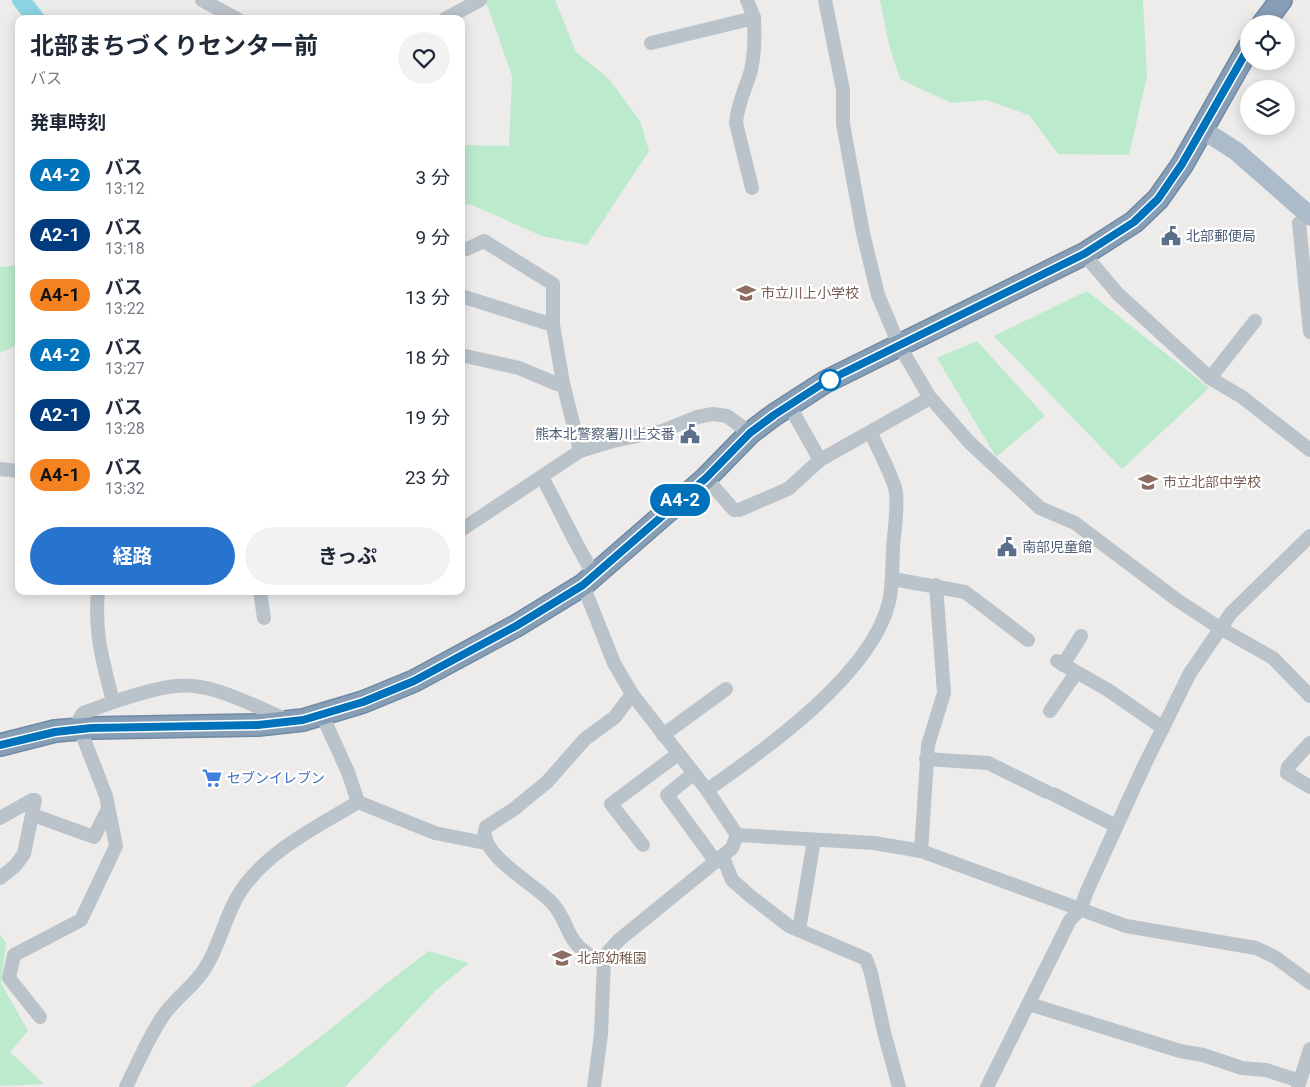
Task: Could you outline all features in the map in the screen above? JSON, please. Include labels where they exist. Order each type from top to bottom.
[{"type":"highway","points":[[1270,15],[1281,0]]},
{"type":"highway","points":[[0,744],[55,732],[80,729],[283,722],[322,715],[363,702],[414,681],[516,626],[589,580],[706,478],[750,433],[789,405],[825,382],[1084,254],[1134,222],[1158,199],[1203,130],[1240,63]]},
{"type":"main road","points":[[1203,130],[1236,151],[1304,219]]},
{"type":"street","points":[[202,0],[229,15]]},
{"type":"street","points":[[452,15],[480,0]]},
{"type":"street","points":[[748,0],[754,18],[756,40],[751,68],[737,114],[736,124],[752,188]]},
{"type":"street","points":[[825,0],[843,90],[843,124],[863,233],[878,295],[899,346],[928,396],[969,442],[1040,508],[1076,523],[1177,600],[1220,628],[1273,658],[1310,696]]},
{"type":"street","points":[[651,42],[754,18]]},
{"type":"street","points":[[1304,219],[1310,332]]},
{"type":"street","points":[[465,249],[484,241],[553,284],[553,325],[563,383],[580,451]]},
{"type":"street","points":[[1084,254],[1118,294],[1210,378],[1242,397],[1310,450]]},
{"type":"street","points":[[465,297],[553,325]]},
{"type":"street","points":[[1210,378],[1255,321]]},
{"type":"street","points":[[465,356],[519,368],[557,384],[563,383]]},
{"type":"street","points":[[706,478],[734,510],[739,510],[788,489],[820,460],[871,433],[923,402],[928,396]]},
{"type":"street","points":[[789,405],[820,460]]},
{"type":"street","points":[[465,527],[580,451],[613,441],[662,431],[697,417],[713,414],[727,416],[750,433]]},
{"type":"street","points":[[707,790],[774,743],[858,662],[889,604],[893,579],[896,491],[871,433]]},
{"type":"street","points":[[0,469],[15,471]]},
{"type":"street","points":[[542,477],[564,516],[589,580],[614,663],[632,694],[707,790],[737,835]]},
{"type":"street","points":[[987,1087],[1030,1004],[1070,920],[1080,910],[1086,891],[1116,826],[1190,673],[1231,613],[1310,536]]},
{"type":"street","points":[[893,579],[936,585],[965,592],[1028,640]]},
{"type":"street","points":[[921,851],[928,745],[944,693],[936,585]]},
{"type":"street","points":[[98,595],[96,619],[100,652],[113,702]]},
{"type":"street","points":[[261,595],[264,618]]},
{"type":"street","points":[[1081,636],[1060,663],[1076,674],[1108,690],[1163,728]]},
{"type":"street","points":[[1050,711],[1076,674]]},
{"type":"street","points":[[40,1017],[9,978],[14,954],[81,920],[116,846],[106,796],[80,729],[79,720],[82,713],[155,689],[177,685],[197,686],[220,692],[281,717],[283,722]]},
{"type":"street","points":[[663,735],[726,689]]},
{"type":"street","points":[[485,843],[486,827],[514,809],[547,782],[585,739],[615,717],[632,694]]},
{"type":"street","points":[[322,715],[348,772],[358,802],[435,833],[485,843],[496,857],[553,904],[578,948],[600,961],[604,961]]},
{"type":"street","points":[[1310,744],[1288,767],[1287,773],[1310,787]]},
{"type":"street","points":[[643,845],[611,804],[678,754]]},
{"type":"street","points":[[926,759],[988,763],[1116,826]]},
{"type":"street","points":[[694,773],[667,794],[719,859],[732,880],[789,926],[866,959],[899,1087]]},
{"type":"street","points":[[0,818],[32,800],[36,800],[24,854],[15,866],[0,878]]},
{"type":"street","points":[[126,1087],[160,1021],[181,994],[202,973],[214,952],[231,909],[245,885],[268,861],[303,834],[358,802]]},
{"type":"street","points":[[33,814],[94,837],[108,809]]},
{"type":"street","points":[[594,1087],[601,1034],[604,961],[608,952],[619,940],[732,848],[737,835]]},
{"type":"street","points":[[737,835],[874,843],[921,851],[1126,926],[1256,948],[1282,960],[1310,983]]},
{"type":"street","points":[[799,930],[814,840]]},
{"type":"street","points":[[1030,1004],[1180,1051],[1203,1055],[1242,1068],[1266,1070],[1299,1084],[1310,1049]]},
{"type":"green space","points":[[483,0],[555,0],[576,52],[609,79],[640,121],[649,151],[587,245],[542,236],[470,204],[465,205],[465,145],[509,146],[512,76],[488,7]]},
{"type":"green space","points":[[880,0],[1143,0],[1147,76],[1129,155],[1058,154],[1029,115],[986,100],[951,103],[900,79],[889,45]]},
{"type":"green space","points":[[15,265],[15,346],[0,353],[0,267]]},
{"type":"green space","points":[[1087,291],[1209,388],[1122,469],[994,336]]},
{"type":"green space","points":[[977,341],[1045,416],[996,457],[937,358]]},
{"type":"green space","points":[[0,934],[6,943],[1,983],[28,1031],[10,1052],[44,1084],[0,1086]]},
{"type":"green space","points":[[429,951],[469,963],[435,991],[345,1087],[251,1087],[297,1055]]},
{"type":"waterway","points":[[21,0],[33,15]]},
{"type":"bus line","name":"A4-2","points":[[0,745],[55,732],[91,728],[230,724],[258,725],[303,720],[363,702],[414,681],[516,626],[595,576],[706,478],[750,433],[789,405],[825,382],[1084,254],[1134,222],[1158,199],[1182,164],[1240,63]]},
{"type":"place","name":"北部郵便局","points":[[1171,236]]},
{"type":"place","name":"市立川上小学校","points":[[746,293]]},
{"type":"place","name":"熊本北警察署川上交番","points":[[690,434]]},
{"type":"place","name":"市立北部中学校","points":[[1148,482]]},
{"type":"place","name":"南部児童館","points":[[1007,547]]},
{"type":"place","name":"セブンイレブン","points":[[212,778]]},
{"type":"place","name":"北部幼稚園","points":[[562,958]]}]
